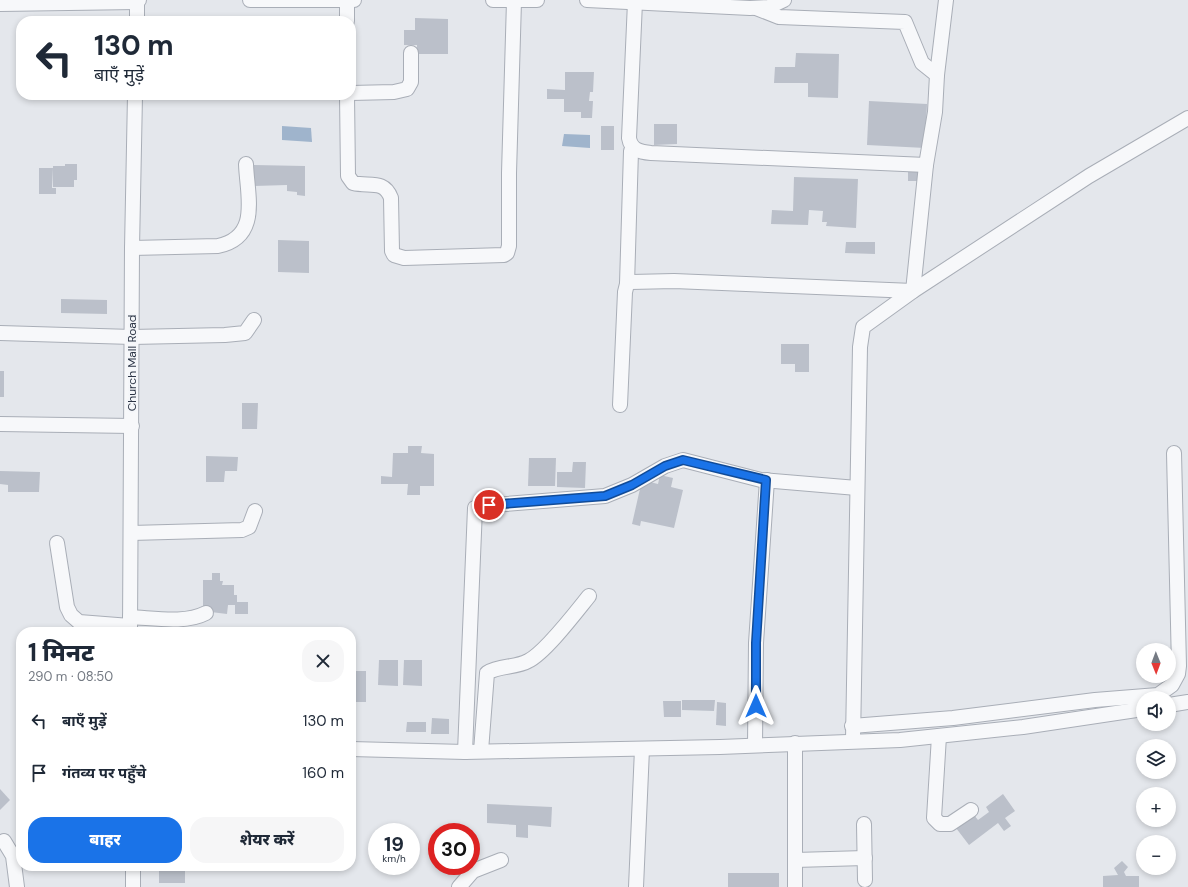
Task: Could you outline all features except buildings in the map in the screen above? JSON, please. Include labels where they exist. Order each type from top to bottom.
[{"type":"street","points":[[250,0],[350,1],[348,16]]},
{"type":"street","points":[[493,0],[537,0]]},
{"type":"street","points":[[587,0],[756,8],[770,7],[784,0]]},
{"type":"street","points":[[912,291],[926,165],[935,112],[937,75],[946,0]]},
{"type":"street","points":[[0,4],[138,1],[137,16]]},
{"type":"street","points":[[347,100],[348,176],[353,183],[382,186],[389,192],[391,198],[394,255],[404,258],[504,256],[507,254],[509,246],[509,173],[514,1]]},
{"type":"street","points":[[635,2],[629,138],[631,147],[636,150],[651,153],[926,165]]},
{"type":"street","points":[[756,8],[779,17],[905,22],[922,63],[937,75]]},
{"type":"street","points":[[356,93],[394,92],[407,89],[411,82],[411,53]]},
{"type":"street","name":"Church Mall Road","points":[[130,625],[132,248],[135,100]]},
{"type":"street","points":[[853,740],[852,726],[861,331],[866,324],[912,291],[1089,176],[1188,118]]},
{"type":"street","points":[[620,405],[625,292],[627,284],[631,151]]},
{"type":"street","points":[[132,248],[218,246],[232,242],[243,229],[250,213],[246,164]]},
{"type":"street","points":[[627,284],[636,280],[912,291]]},
{"type":"street","points":[[0,333],[132,337],[239,334],[249,330],[254,320]]},
{"type":"street","points":[[0,424],[132,426]]},
{"type":"street","points":[[852,726],[946,719],[1071,703],[1158,695],[1172,685],[1178,674],[1183,614],[1182,508],[1174,453]]},
{"type":"street","points":[[465,752],[475,508],[481,506],[605,496],[632,485],[665,466],[683,460],[766,480],[857,488]]},
{"type":"street","points":[[755,745],[756,643],[766,480]]},
{"type":"street","points":[[131,533],[242,530],[251,524],[255,511]]},
{"type":"street","points":[[57,543],[67,607],[71,615],[79,622],[130,625],[195,618],[206,613]]},
{"type":"street","points":[[481,751],[487,673],[493,669],[518,666],[533,659],[590,596]]},
{"type":"street","points":[[1176,704],[1188,702]]},
{"type":"street","points":[[356,749],[465,752],[642,749],[853,740],[900,740],[1023,727],[1136,710]]},
{"type":"street","points":[[939,736],[934,818],[940,824],[950,824],[970,810]]},
{"type":"street","points":[[795,743],[795,887]]},
{"type":"street","points":[[636,887],[642,749]]},
{"type":"street","points":[[864,824],[865,880]]},
{"type":"street","points":[[4,841],[13,856],[17,887]]},
{"type":"street","points":[[795,860],[865,858]]},
{"type":"street","points":[[459,887],[473,871],[501,860]]},
{"type":"street","points":[[132,871],[133,887]]},
{"type":"water","points":[[282,126],[311,128],[312,142],[282,140]]},
{"type":"water","points":[[564,134],[590,135],[590,148],[562,146]]},
{"type":"route","points":[[489,505],[518,504],[566,498],[605,496],[616,493],[632,485],[665,466],[683,460],[740,475],[766,480],[756,643],[756,706]]}]
